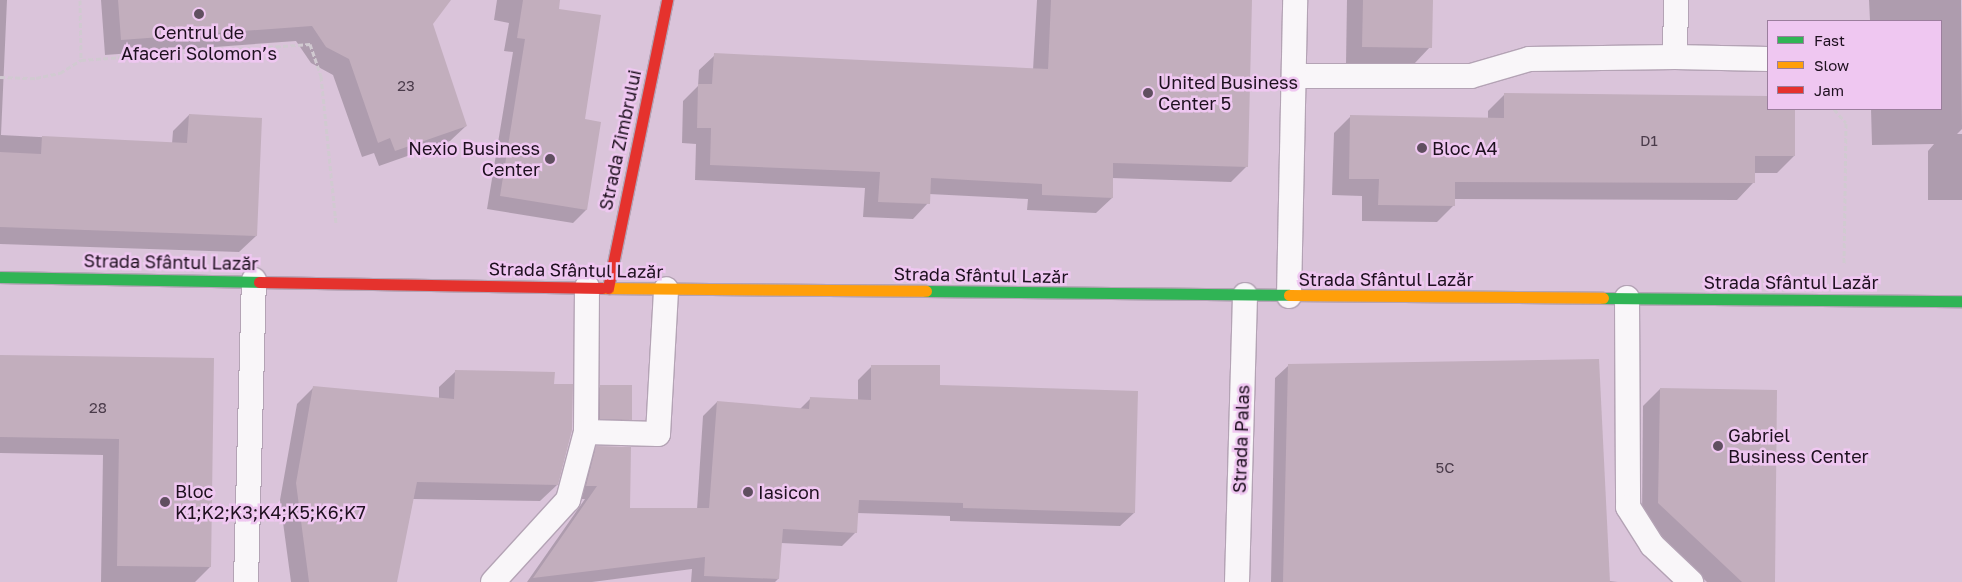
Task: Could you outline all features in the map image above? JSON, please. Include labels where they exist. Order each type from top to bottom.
[{"type":"main road","name":"Strada Zimbrului","points":[[597,288],[667,0]]},
{"type":"main road","name":"Strada Sfântul Lazăr","points":[[0,277],[254,280],[666,289],[1962,301]]},
{"type":"lane","points":[[1289,296],[1295,76],[1295,0]]},
{"type":"lane","points":[[1675,57],[1676,0]]},
{"type":"lane","points":[[1295,76],[1471,76],[1530,59],[1675,57],[1767,59]]},
{"type":"lane","points":[[246,582],[254,280]]},
{"type":"lane","points":[[493,582],[568,500],[586,432],[597,288]]},
{"type":"lane","points":[[586,432],[658,434],[666,289]]},
{"type":"lane","name":"Strada Palas","points":[[1237,582],[1245,295]]},
{"type":"lane","points":[[1627,298],[1628,507],[1652,545],[1691,582]]},
{"type":"path","points":[[80,0],[81,60]]},
{"type":"path","points":[[0,77],[36,78],[60,72],[81,60],[310,44],[321,76],[336,224]]},
{"type":"path","points":[[1835,110],[1846,123],[1843,301]]},
{"type":"building","points":[[118,0],[451,0],[433,24],[467,126],[395,151],[390,138],[378,143],[349,59],[326,47],[312,26],[121,40]]},
{"type":"building","points":[[523,0],[560,0],[559,9],[601,15],[585,119],[601,122],[587,210],[500,196],[525,39],[517,38]]},
{"type":"building","points":[[1051,0],[1252,0],[1248,167],[1113,163],[1113,198],[1042,195],[1042,184],[931,178],[930,204],[878,202],[880,172],[710,165],[711,128],[697,128],[698,84],[712,84],[714,53],[1048,69]]},
{"type":"building","points":[[1363,0],[1433,0],[1432,48],[1362,47]]},
{"type":"building","points":[[1504,93],[1767,96],[1767,110],[1795,110],[1795,156],[1755,156],[1755,183],[1455,182],[1455,206],[1378,205],[1379,179],[1349,179],[1350,115],[1504,118]]},
{"type":"building","points":[[189,114],[262,118],[257,236],[0,227],[0,152],[41,154],[42,136],[187,143]]},
{"type":"building","name":"Bloc K1;K2;K3;K4;K5;K6;K7","points":[[0,355],[214,358],[211,567],[117,566],[119,439],[0,437]]},
{"type":"building","points":[[1599,359],[1610,582],[1283,582],[1288,364]]},
{"type":"building","points":[[871,365],[940,365],[940,385],[1138,391],[1135,513],[963,508],[963,503],[859,500],[857,533],[783,529],[779,579],[704,576],[705,557],[533,578],[597,486],[586,486],[596,446],[631,447],[630,508],[709,508],[717,401],[809,409],[810,397],[871,400]]},
{"type":"building","points":[[455,370],[555,372],[554,384],[573,384],[572,430],[558,485],[417,482],[397,582],[309,582],[296,483],[313,386],[454,399]]},
{"type":"building","points":[[600,385],[632,385],[632,420],[600,419]]},
{"type":"building","name":"Gabriel Business Center","points":[[1660,388],[1777,390],[1775,582],[1742,582],[1658,503]]},
{"type":"traffic: fast","points":[[0,277],[259,282]]},
{"type":"traffic: fast","points":[[926,291],[1289,295]]},
{"type":"traffic: fast","points":[[1603,298],[1962,301]]},
{"type":"traffic: slow","points":[[602,288],[926,291]]},
{"type":"traffic: slow","points":[[1289,295],[1603,298]]},
{"type":"traffic: jam","points":[[608,288],[667,0]]},
{"type":"traffic: jam","points":[[259,282],[602,288]]},
{"type":"place","name":"Centrul de Afaceri Solomon’s","points":[[199,14]]},
{"type":"place","name":"United Business Center 5","points":[[1148,93]]},
{"type":"place","name":"Bloc A4","points":[[1422,148]]},
{"type":"place","name":"Nexio Business Center","points":[[550,159]]},
{"type":"place","name":"Gabriel Business Center","points":[[1718,446]]},
{"type":"place","name":"Iasicon","points":[[748,492]]},
{"type":"place","name":"Bloc K1;K2;K3;K4;K5;K6;K7","points":[[165,502]]}]
